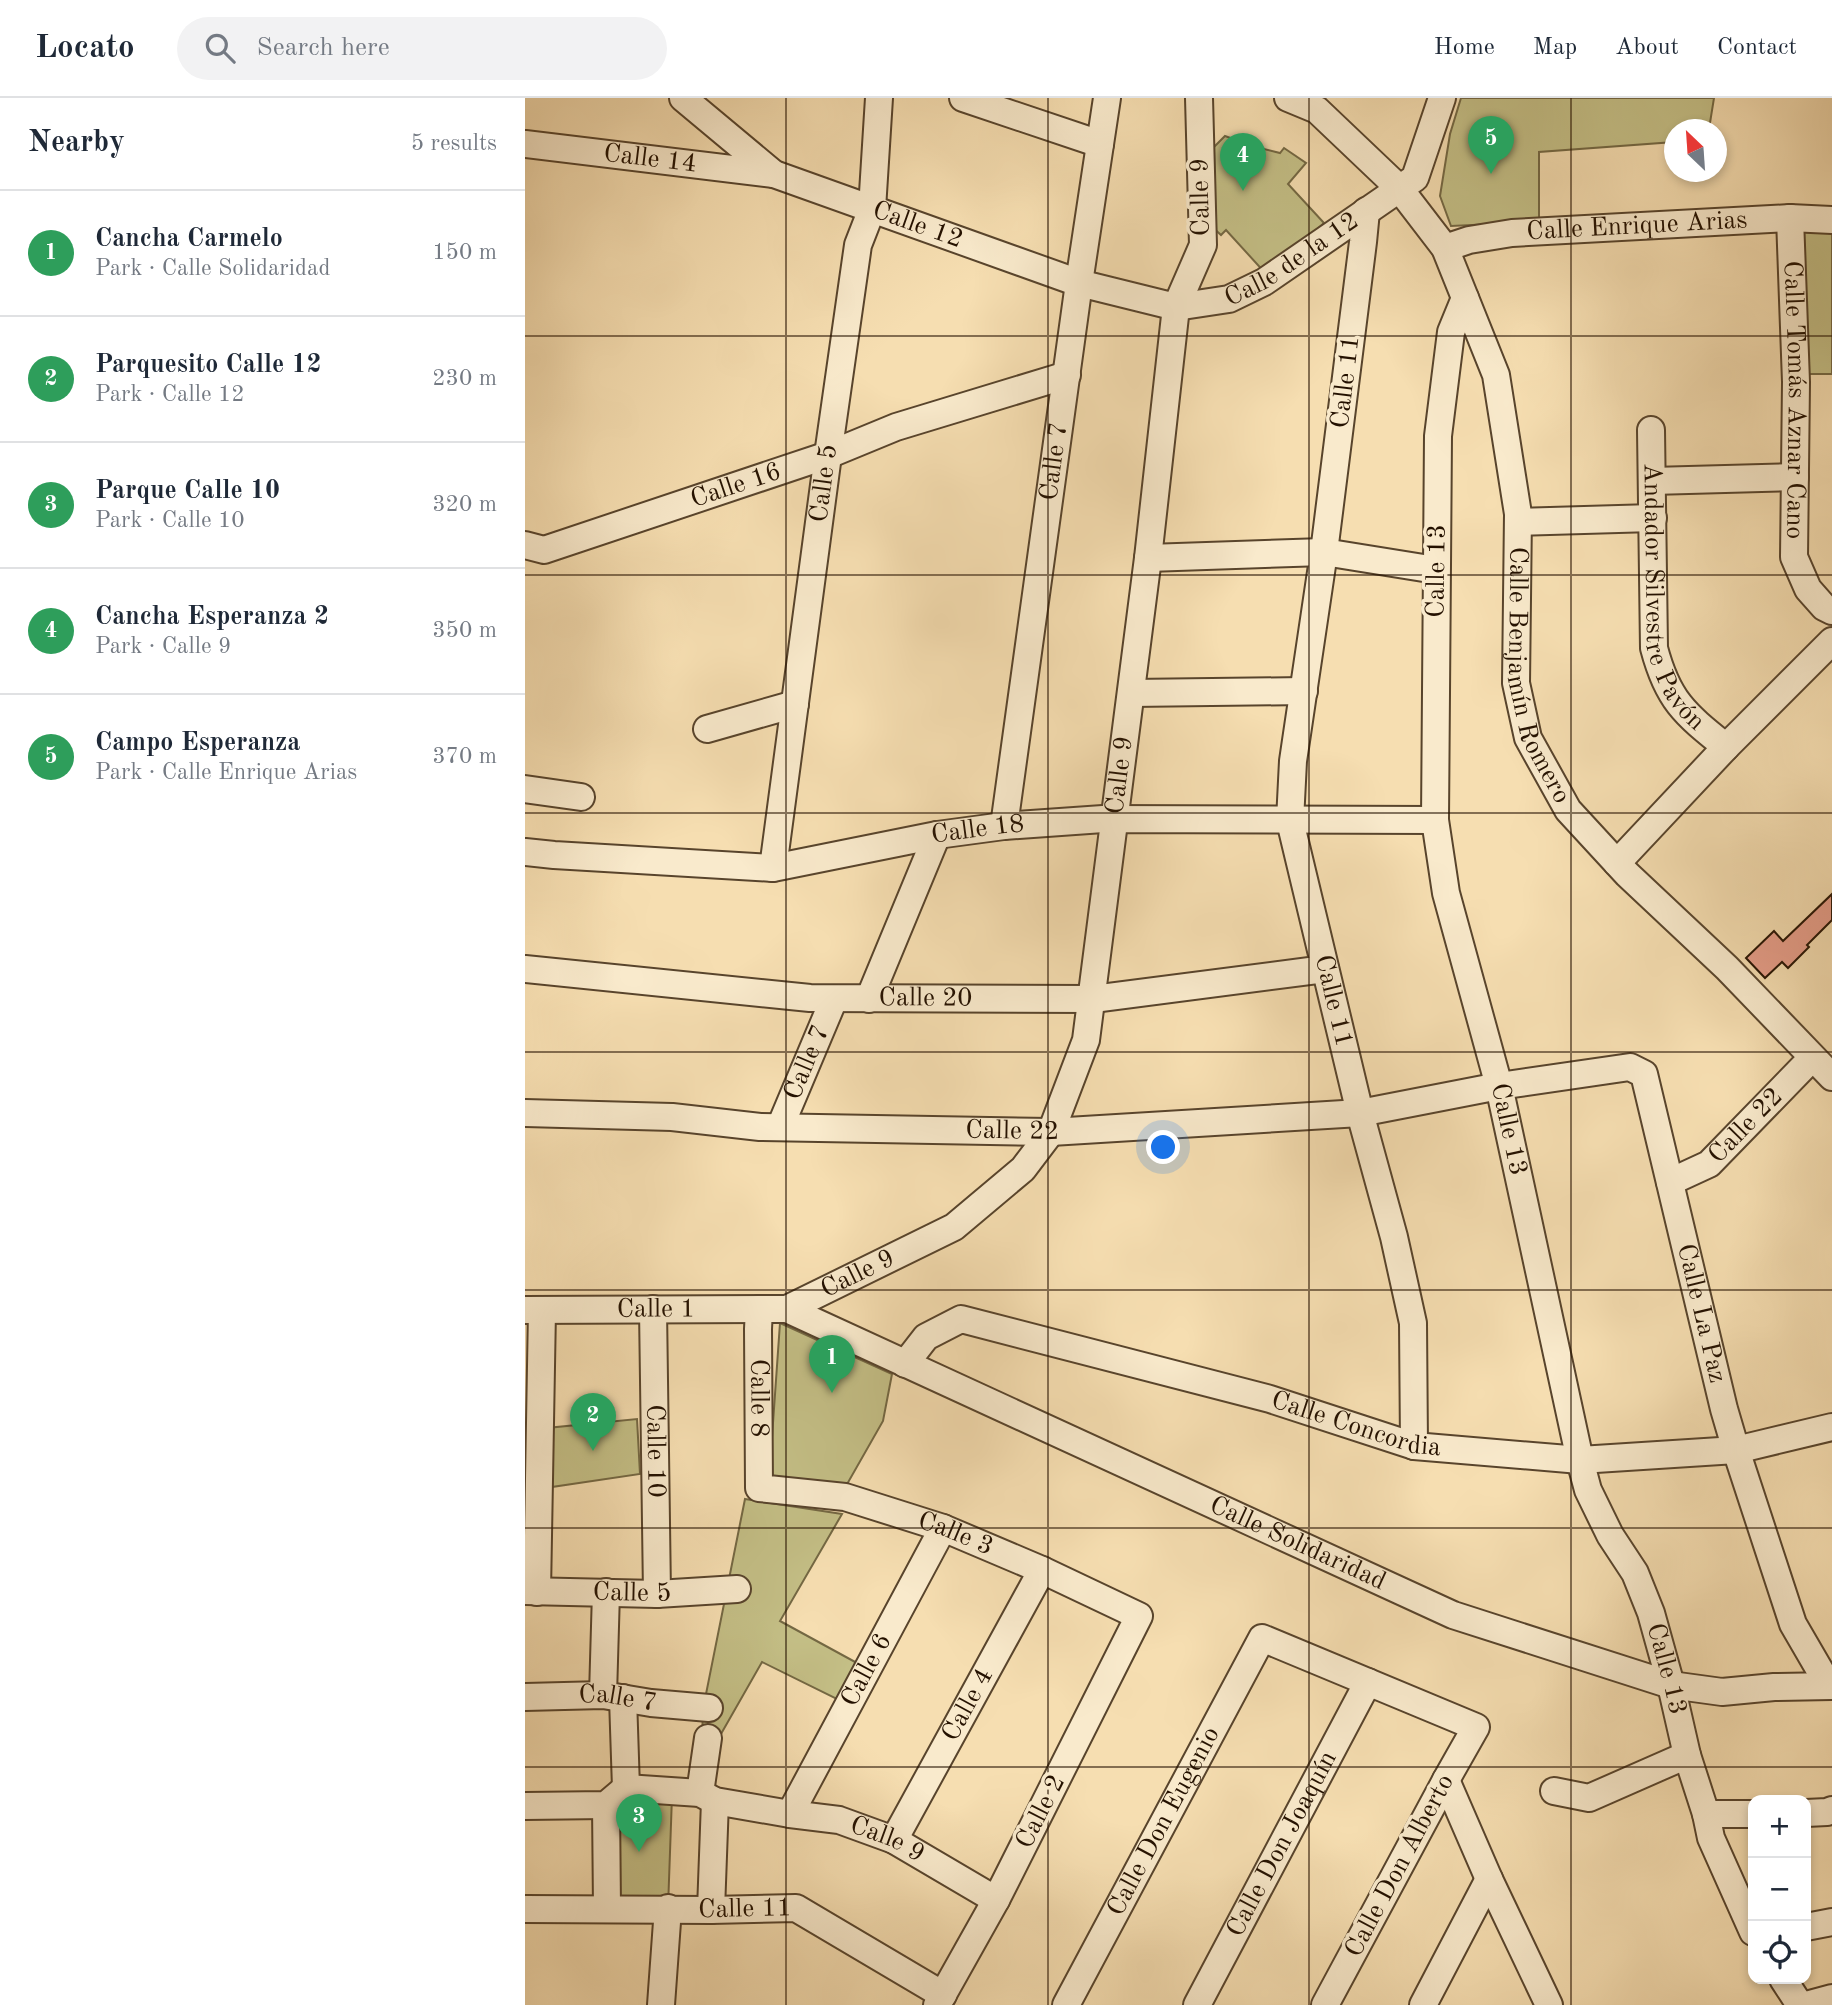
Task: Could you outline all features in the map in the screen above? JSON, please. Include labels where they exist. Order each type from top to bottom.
[{"type":"street","name":"Calle 12","points":[[683,98],[774,174],[1079,283],[1176,307]]},
{"type":"street","name":"Calle 5","points":[[773,869],[858,245],[872,209],[879,98]]},
{"type":"street","points":[[963,98],[1100,144]]},
{"type":"street","name":"Calle 7","points":[[1004,826],[1107,98]]},
{"type":"street","name":"Calle 9","points":[[787,1309],[954,1227],[1023,1169],[1051,1132],[1086,1040],[1148,558],[1176,307],[1203,245],[1199,98]]},
{"type":"street","points":[[1288,98],[1317,110],[1399,188],[1415,178],[1442,98]]},
{"type":"street","name":"Calle 14","points":[[525,144],[774,174]]},
{"type":"street","name":"Calle de la 12","points":[[1176,307],[1229,299],[1265,282],[1399,188]]},
{"type":"street","name":"Calle Benjamín Romero","points":[[1399,188],[1445,248],[1496,374],[1518,522],[1516,683],[1528,738],[1568,810],[1617,863],[1727,968],[1832,1077]]},
{"type":"street","name":"Calle 11","points":[[1366,211],[1324,552],[1293,761],[1290,821],[1413,1323],[1414,1446]]},
{"type":"street","name":"Calle Enrique Arias","points":[[1445,248],[1469,240],[1512,233],[1790,218],[1832,220]]},
{"type":"street","name":"Calle Tomás Aznar Cano","points":[[1790,218],[1796,382],[1794,557],[1808,589],[1824,607],[1832,611]]},
{"type":"street","name":"Calle 13","points":[[1465,298],[1451,332],[1438,436],[1435,820],[1446,893],[1499,1086],[1588,1490],[1610,1535],[1635,1573],[1651,1613],[1711,1838],[1748,1921]]},
{"type":"street","name":"Calle 16","points":[[525,545],[544,550],[828,455],[896,427],[1067,375]]},
{"type":"street","name":"Andador Silvestre Pavón","points":[[1651,430],[1654,649],[1660,671],[1672,696],[1689,717],[1726,747]]},
{"type":"street","points":[[1652,481],[1795,477]]},
{"type":"street","points":[[1518,522],[1653,518]]},
{"type":"street","points":[[1148,558],[1324,552],[1436,570]]},
{"type":"street","points":[[1617,863],[1726,747],[1832,641]]},
{"type":"street","points":[[1131,693],[1304,691]]},
{"type":"street","points":[[707,729],[795,704]]},
{"type":"street","points":[[525,789],[581,797]]},
{"type":"street","name":"Calle 18","points":[[525,852],[773,869],[937,835],[1004,826],[1114,819],[1435,820]]},
{"type":"street","points":[[869,999],[937,835]]},
{"type":"street","name":"Calle 20","points":[[525,969],[810,998],[1093,999],[1325,969]]},
{"type":"street","name":"Calle 7","points":[[780,1127],[834,999]]},
{"type":"street","name":"Calle 22","points":[[1670,1182],[1709,1164],[1812,1058]]},
{"type":"street","name":"Calle La Paz","points":[[1499,1086],[1630,1067],[1644,1074],[1736,1450],[1793,1624],[1831,1686]]},
{"type":"street","name":"Calle 22","points":[[525,1112],[672,1117],[760,1127],[1051,1132],[1360,1113],[1499,1086]]},
{"type":"street","name":"Calle 8","points":[[759,1309],[759,1488]]},
{"type":"street","name":"Calle 1","points":[[534,1310],[787,1309]]},
{"type":"street","name":"Calle Solidaridad","points":[[787,1309],[1453,1615],[1671,1685],[1722,1692],[1831,1686]]},
{"type":"street","points":[[531,1592],[534,1310]]},
{"type":"street","name":"Calle 10","points":[[653,1310],[657,1594]]},
{"type":"street","name":"Calle Concordia","points":[[905,1364],[926,1337],[961,1319],[1270,1398],[1414,1446],[1580,1460],[1736,1450],[1832,1427]]},
{"type":"street","name":"Calle 3","points":[[759,1488],[845,1497],[943,1528],[1042,1570],[1139,1616]]},
{"type":"street","name":"Calle 6","points":[[790,1814],[943,1528]]},
{"type":"street","name":"Calle 4","points":[[894,1840],[1042,1570]]},
{"type":"street","name":"Calle 5","points":[[531,1592],[657,1594],[737,1589]]},
{"type":"street","points":[[525,1806],[606,1805],[626,1788],[613,1696],[606,1592]]},
{"type":"street","name":"Calle 2","points":[[940,2000],[996,1899],[1139,1616]]},
{"type":"street","name":"Calle Don Eugenio","points":[[1066,2005],[1262,1637],[1368,1682]]},
{"type":"street","name":"Calle Don Alberto","points":[[1325,2005],[1476,1727],[1368,1682]]},
{"type":"street","name":"Calle Don Joaquín","points":[[1197,2005],[1368,1682]]},
{"type":"street","name":"Calle 7","points":[[525,1697],[613,1696],[651,1703],[709,1708]]},
{"type":"street","points":[[708,1738],[711,1910]]},
{"type":"street","points":[[1554,1791],[1589,1798],[1687,1755]]},
{"type":"street","points":[[1446,1780],[1548,2004]]},
{"type":"street","name":"Calle 9","points":[[626,1788],[708,1797],[790,1814],[839,1820],[894,1840],[996,1899]]},
{"type":"street","points":[[606,1805],[607,1908]]},
{"type":"street","points":[[1811,1813],[1832,1811]]},
{"type":"street","points":[[1706,1814],[1748,1814]]},
{"type":"street","points":[[1423,2005],[1489,1879]]},
{"type":"street","points":[[661,2005],[668,1908]]},
{"type":"street","name":"Calle 11","points":[[525,1909],[796,1908],[940,2000]]},
{"type":"street","points":[[1811,1926],[1832,1922]]},
{"type":"street","points":[[1786,1984],[1800,2005]]},
{"type":"street","points":[[1806,2005],[1832,1998]]},
{"type":"shaded area","points":[[1461,98],[1714,98],[1711,119],[1664,119],[1664,143],[1539,152],[1539,222],[1451,226],[1440,196],[1450,134]]},
{"type":"shaded area","points":[[1225,136],[1280,153],[1284,148],[1306,163],[1288,184],[1324,223],[1267,275],[1226,230],[1221,235],[1208,223],[1206,155]]},
{"type":"shaded area","points":[[1796,230],[1832,233],[1832,374],[1800,374]]},
{"type":"shaded area","points":[[780,1323],[892,1374],[883,1421],[846,1486],[769,1480]]},
{"type":"shaded area","points":[[637,1419],[640,1474],[545,1488],[547,1428]]},
{"type":"shaded area","points":[[745,1499],[842,1514],[780,1621],[868,1669],[849,1705],[762,1662],[701,1769],[703,1709]]},
{"type":"shaded area","points":[[608,1796],[672,1796],[668,1908],[607,1908]]},
{"type":"building","points":[[1832,894],[1832,920],[1788,968],[1782,962],[1765,978],[1746,958],[1774,931],[1783,941]]},
{"type":"place","name":"Campo Esperanza","points":[[1491,174]]},
{"type":"place","name":"Cancha Esperanza 2","points":[[1243,191]]},
{"type":"place","name":"Cancha Carmelo","points":[[832,1393]]},
{"type":"place","name":"Parquesito Calle 12","points":[[593,1451]]},
{"type":"place","name":"Parque Calle 10","points":[[639,1852]]}]
